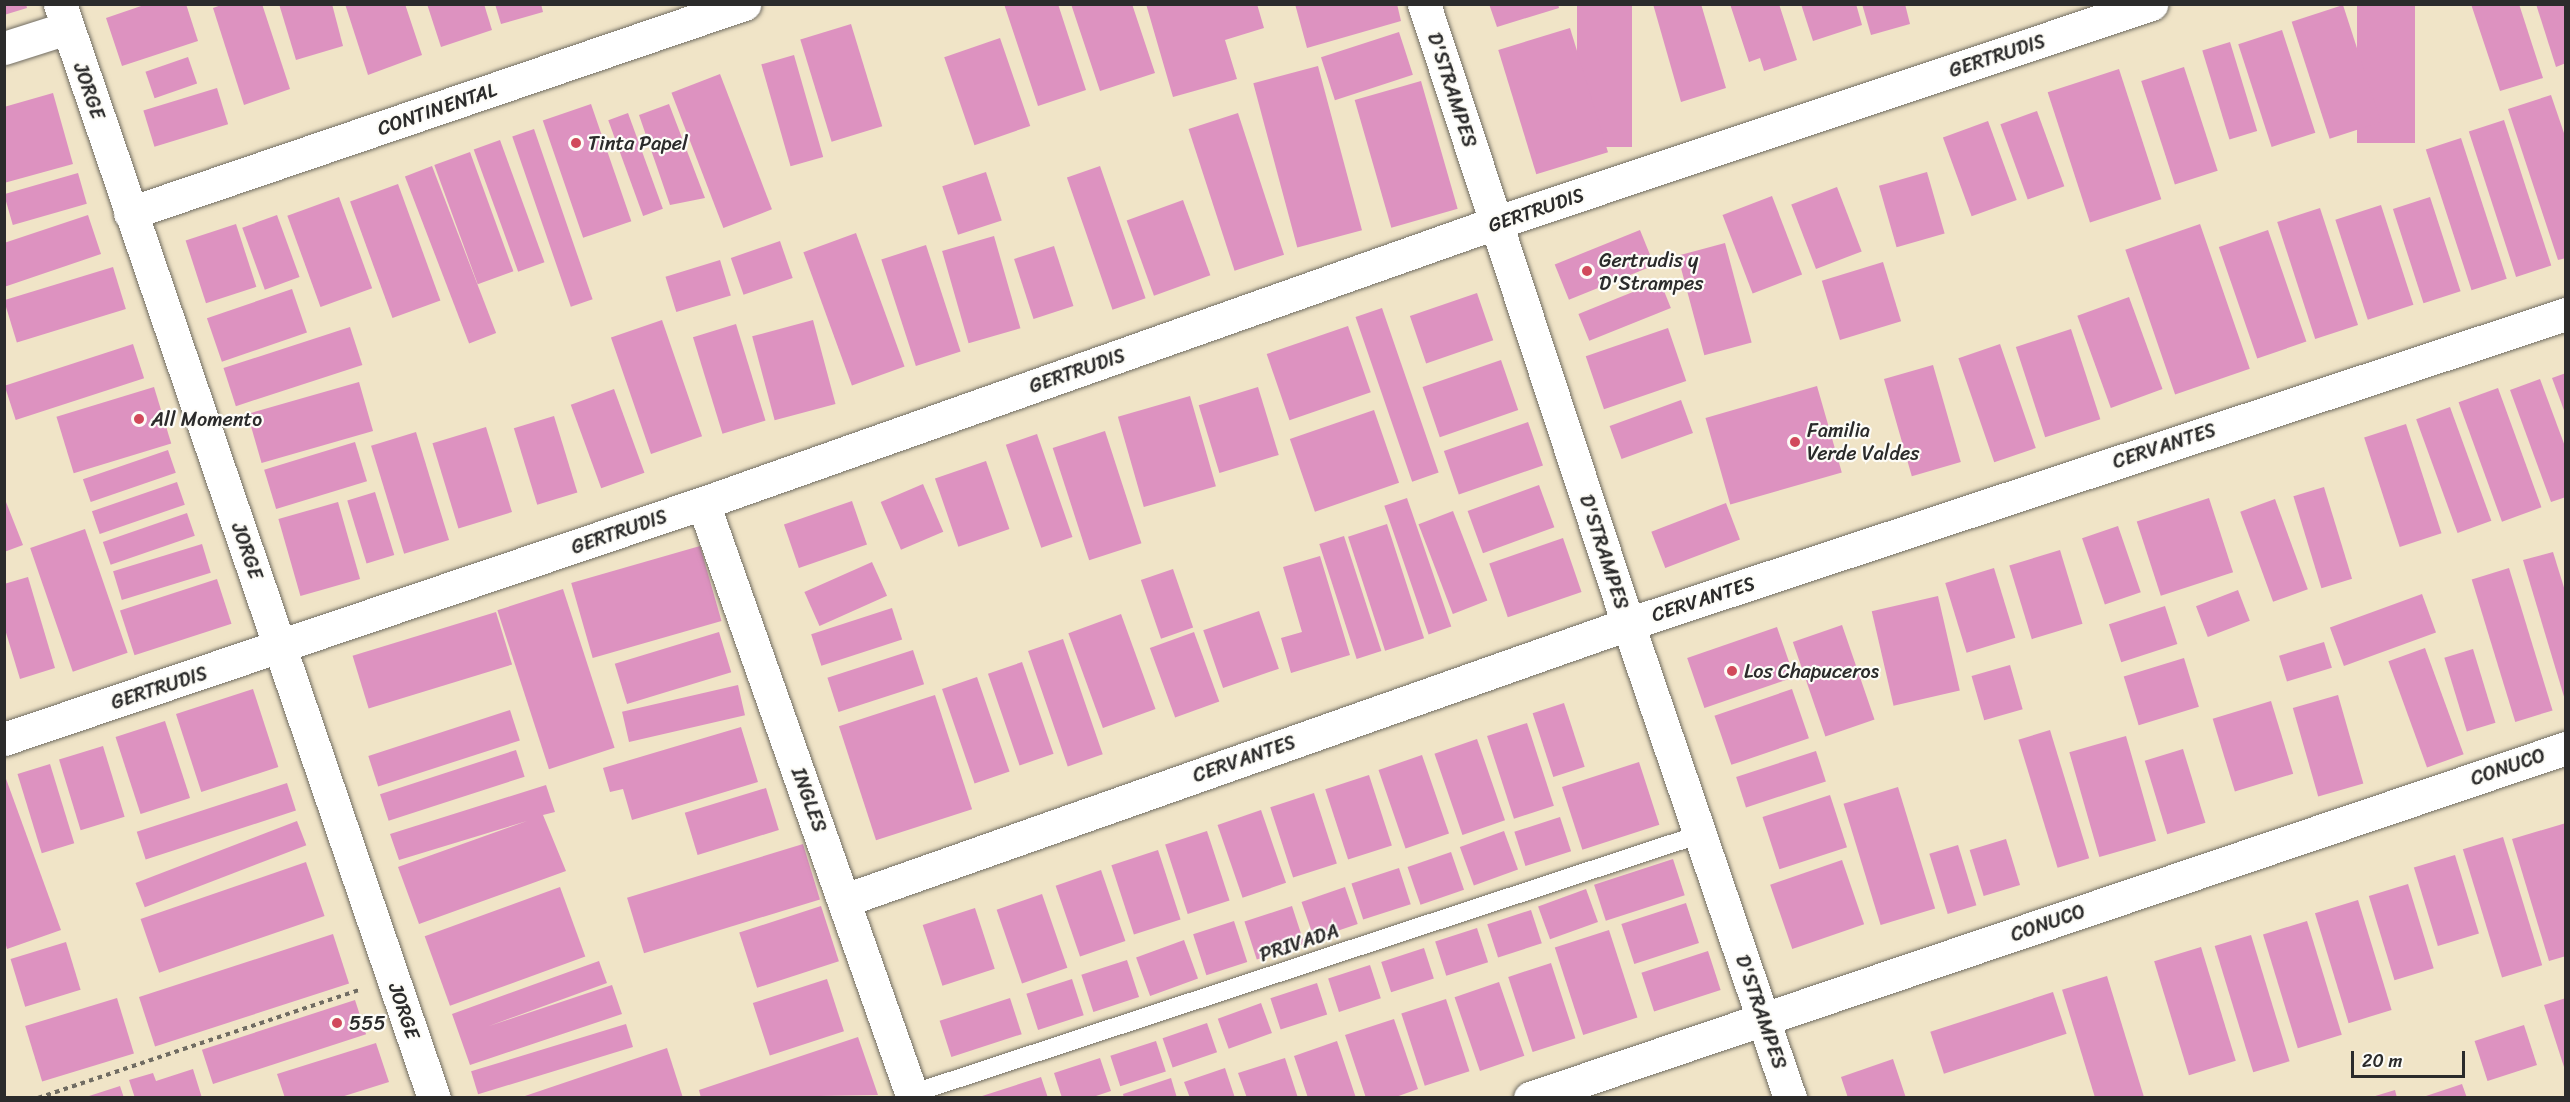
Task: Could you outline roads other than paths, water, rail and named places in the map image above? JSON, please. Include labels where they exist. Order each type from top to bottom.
[{"type":"street","name":"CONTINENTAL","points":[[129,213],[744,4]]},
{"type":"street","name":"D'STRAMPES","points":[[1424,4],[1628,624],[1790,1098]]},
{"type":"street","name":"GERTRUDIS","points":[[4,739],[281,648],[703,503],[1495,223],[2151,4]]},
{"type":"street","name":"JORGE","points":[[64,16],[129,213],[281,648],[434,1098]]},
{"type":"street","points":[[4,48],[64,16]]},
{"type":"street","name":"CERVANTES","points":[[845,900],[1628,624],[2565,314]]},
{"type":"street","name":"INGLES","points":[[703,503],[845,900],[912,1096]]},
{"type":"street","name":"CONUCO","points":[[1530,1098],[2565,748]]},
{"type":"lane","name":"PRIVADA","points":[[912,1096],[1701,834]]},
{"type":"place","name":"Tinta Papel","points":[[576,143]]},
{"type":"place","name":"Gertrudis y D'Strampes","points":[[1587,271]]},
{"type":"place","name":"All Momento","points":[[139,419]]},
{"type":"place","name":"Familia Verde Valdes","points":[[1795,442]]},
{"type":"place","name":"Los Chapuceros","points":[[1732,671]]},
{"type":"place","name":"555","points":[[337,1023]]}]
